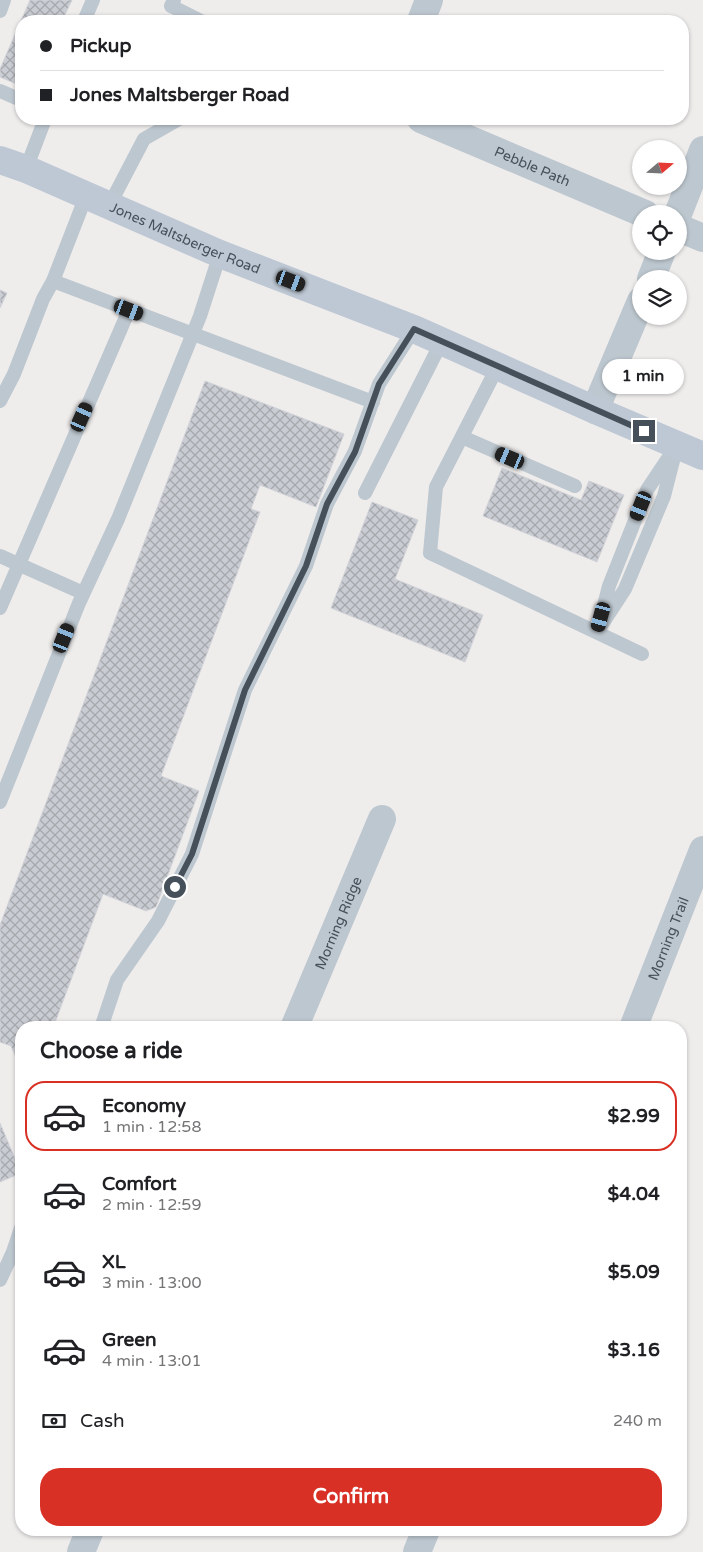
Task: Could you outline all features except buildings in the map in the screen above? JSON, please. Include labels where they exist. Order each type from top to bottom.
[{"type":"main road","name":"Jones Maltsberger Road","points":[[0,160],[26,168],[220,254],[414,329],[703,456]]},
{"type":"street","points":[[423,15],[429,0]]},
{"type":"street","name":"Pebble Path","points":[[435,125],[632,208]]},
{"type":"street","points":[[682,205],[703,150]]},
{"type":"street","points":[[687,231],[703,238]]},
{"type":"street","points":[[596,410],[632,323]]},
{"type":"street","name":"Morning Ridge","points":[[297,1021],[382,820]]},
{"type":"street","name":"Morning Trail","points":[[637,1021],[703,850]]},
{"type":"street","points":[[81,1552],[88,1536]]},
{"type":"street","points":[[417,1552],[424,1536]]},
{"type":"lane","points":[[0,11],[4,0]]},
{"type":"lane","points":[[87,15],[93,0]]},
{"type":"lane","points":[[174,0],[171,6],[189,15]]},
{"type":"lane","points":[[0,91],[15,97]]},
{"type":"lane","points":[[26,168],[43,125]]},
{"type":"lane","points":[[0,401],[14,374],[43,299],[97,201],[144,139],[168,125]]},
{"type":"lane","points":[[0,802],[83,593],[118,519],[200,316],[220,254]]},
{"type":"lane","points":[[53,281],[373,402]]},
{"type":"lane","points":[[0,608],[129,310]]},
{"type":"lane","points":[[103,1021],[117,980],[158,920],[192,854],[245,690],[306,566],[327,504],[355,452],[379,384],[414,329]]},
{"type":"lane","points":[[365,493],[442,341]]},
{"type":"lane","points":[[498,366],[436,487],[430,553],[642,654]]},
{"type":"lane","points":[[462,437],[575,486]]},
{"type":"lane","points":[[597,632],[625,589],[664,496],[677,445]]},
{"type":"lane","points":[[0,556],[83,593]]},
{"type":"lane","points":[[0,1280],[15,1246]]},
{"type":"route","points":[[175,887],[192,854],[245,690],[306,566],[327,504],[355,452],[379,384],[414,329],[644,431]]}]
